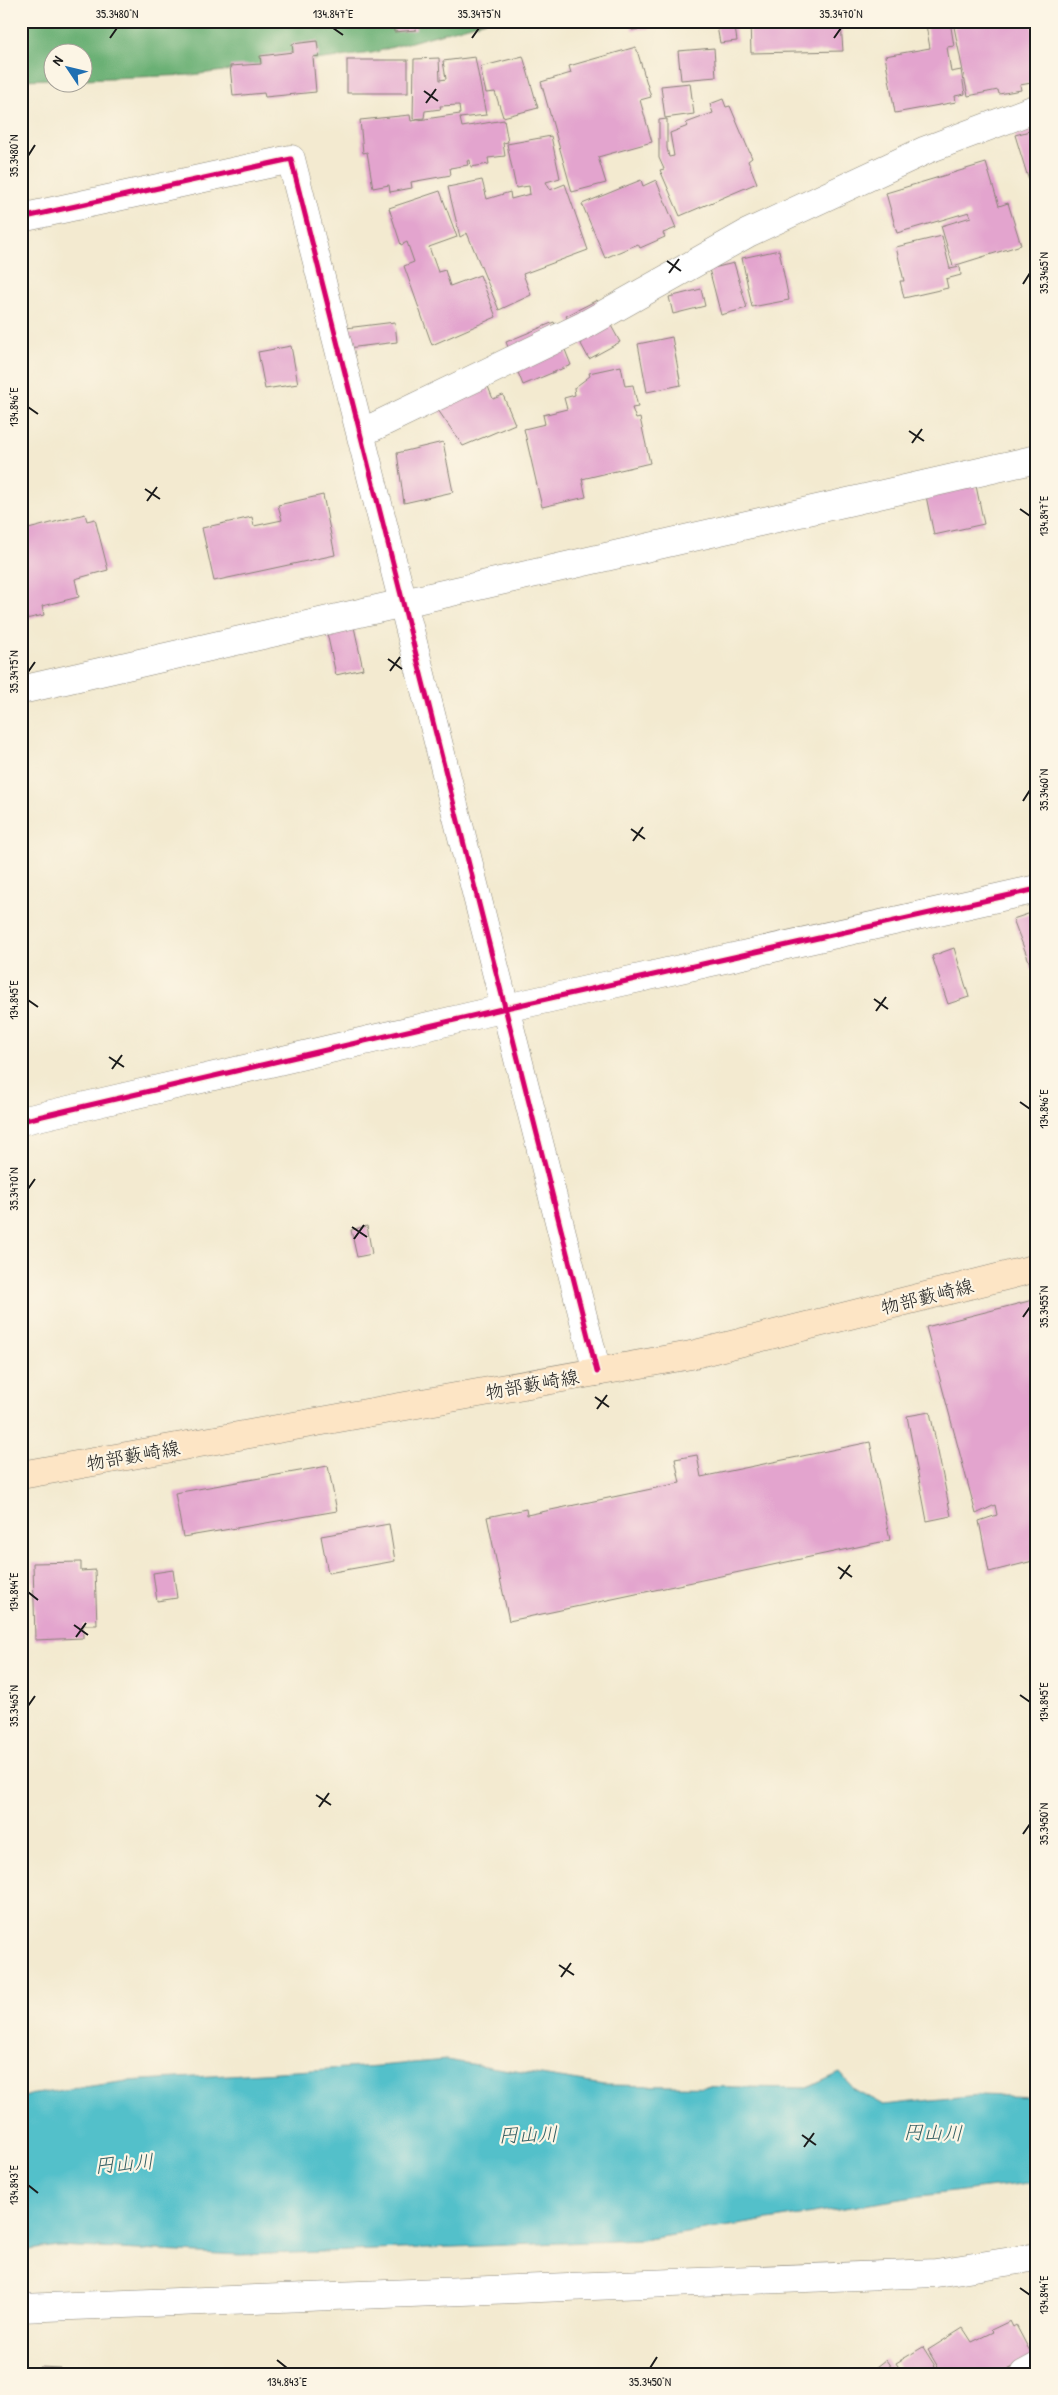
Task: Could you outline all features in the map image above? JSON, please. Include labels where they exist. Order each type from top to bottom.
[{"type":"main road","name":"物部藪崎線","points":[[21,1475],[691,1355],[1037,1268]]},
{"type":"street","points":[[360,433],[585,325],[748,233],[926,150],[1037,108]]},
{"type":"street","points":[[21,218],[291,159],[597,1372]]},
{"type":"street","points":[[21,690],[1037,459]]},
{"type":"street","points":[[21,1121],[506,1008],[1037,889]]},
{"type":"street","points":[[21,2308],[936,2273],[1037,2257]]},
{"type":"street","points":[[1024,2374],[1037,2367]]},
{"type":"green space","points":[[21,21],[486,21],[372,53],[191,75],[92,79],[92,42],[42,42],[42,79],[21,80]]},
{"type":"water","name":"円山川","points":[[446,2060],[604,2085],[807,2088],[840,2073],[854,2089],[883,2105],[979,2095],[1037,2097],[1037,2182],[920,2196],[642,2240],[240,2255],[58,2246],[21,2251],[21,2096],[127,2081],[379,2066]]},
{"type":"building","points":[[357,21],[415,21],[416,30],[394,32],[393,25],[357,27]]},
{"type":"building","points":[[631,21],[673,21],[673,26],[632,30]]},
{"type":"building","points":[[716,21],[734,21],[737,41],[720,43]]},
{"type":"building","points":[[750,21],[858,21],[858,23],[841,24],[843,51],[751,53]]},
{"type":"building","points":[[950,21],[954,46],[947,47],[951,72],[961,70],[965,94],[955,96],[956,102],[895,113],[885,56],[930,48],[926,25]]},
{"type":"building","points":[[982,21],[1031,21],[1037,51],[1037,82],[1020,85],[1021,90],[999,94],[998,90],[968,96],[954,27]]},
{"type":"building","points":[[317,41],[319,56],[313,57],[316,92],[265,97],[264,93],[233,96],[230,66],[261,64],[260,56],[293,52],[292,44]]},
{"type":"building","points":[[636,47],[651,97],[640,100],[652,142],[598,157],[606,183],[572,192],[541,82],[571,73],[569,66]]},
{"type":"building","points":[[714,48],[716,77],[681,80],[678,51]]},
{"type":"building","points":[[523,56],[538,108],[503,117],[495,92],[486,93],[480,67]]},
{"type":"building","points":[[475,57],[486,115],[460,118],[462,127],[504,120],[508,142],[503,143],[505,156],[488,158],[489,164],[471,167],[470,160],[467,161],[468,165],[450,168],[451,175],[411,182],[412,188],[390,192],[389,185],[373,188],[367,152],[363,153],[360,120],[410,115],[411,121],[460,114],[459,105],[440,106],[441,109],[425,111],[424,118],[413,119],[414,59],[439,58],[440,80],[446,79],[443,61]]},
{"type":"building","points":[[347,60],[408,60],[408,93],[347,93]]},
{"type":"building","points":[[690,83],[694,114],[665,118],[661,86]]},
{"type":"building","points":[[723,99],[726,107],[730,106],[752,158],[748,161],[757,183],[680,216],[660,170],[664,169],[659,158],[659,120],[667,119],[667,148],[669,157],[674,156],[670,133],[688,126],[686,123],[713,113],[710,104]]},
{"type":"building","points":[[1033,130],[1037,143],[1037,179],[1029,181],[1015,135]]},
{"type":"building","points":[[551,136],[560,178],[546,182],[550,190],[565,184],[588,250],[523,274],[531,295],[499,310],[467,233],[460,237],[448,187],[482,180],[487,199],[510,192],[511,199],[530,194],[529,186],[516,188],[507,144]]},
{"type":"building","points":[[986,163],[999,206],[1008,203],[1021,245],[953,266],[941,226],[971,217],[969,212],[897,233],[886,193]]},
{"type":"building","points":[[641,180],[643,186],[656,180],[676,228],[663,233],[665,237],[640,248],[638,244],[605,258],[582,204]]},
{"type":"building","points":[[440,191],[457,237],[429,247],[438,272],[445,270],[450,286],[480,275],[496,317],[432,345],[404,266],[414,262],[407,242],[401,245],[389,208]]},
{"type":"building","points":[[942,236],[950,269],[960,267],[961,275],[946,279],[948,288],[904,298],[900,281],[904,281],[896,247]]},
{"type":"building","points":[[779,250],[789,300],[752,307],[742,258]]},
{"type":"building","points":[[734,263],[747,308],[721,315],[709,269]]},
{"type":"building","points":[[701,289],[705,306],[673,314],[669,297]]},
{"type":"building","points":[[597,300],[620,342],[589,359],[566,316]]},
{"type":"building","points":[[395,322],[397,342],[348,348],[346,328]]},
{"type":"building","points":[[554,322],[571,365],[523,385],[506,342]]},
{"type":"building","points":[[672,337],[681,385],[647,392],[638,344]]},
{"type":"building","points":[[291,346],[298,384],[265,389],[258,352]]},
{"type":"building","points":[[621,366],[625,386],[633,385],[638,407],[632,408],[636,419],[640,418],[650,463],[582,479],[586,497],[542,507],[524,429],[545,424],[543,415],[567,409],[564,398],[575,395],[574,388],[590,376],[589,373]]},
{"type":"building","points":[[487,384],[493,399],[503,395],[515,424],[463,446],[431,400]]},
{"type":"building","points":[[443,442],[453,492],[404,503],[397,453]]},
{"type":"building","points":[[975,481],[984,524],[934,535],[925,491]]},
{"type":"building","points":[[323,495],[335,555],[214,581],[202,528],[252,517],[254,526],[282,520],[278,505]]},
{"type":"building","points":[[85,514],[87,521],[95,519],[108,570],[75,579],[79,597],[42,606],[44,615],[21,620],[21,531]]},
{"type":"building","points":[[350,608],[363,669],[336,675],[323,614]]},
{"type":"building","points":[[1037,911],[1037,976],[1035,977],[1013,919]]},
{"type":"building","points":[[954,948],[969,997],[948,1004],[932,956]]},
{"type":"building","points":[[367,1226],[372,1254],[357,1257],[351,1230]]},
{"type":"building","points":[[1037,1299],[1037,1560],[989,1572],[979,1521],[997,1515],[995,1505],[976,1514],[926,1327]]},
{"type":"building","points":[[930,1412],[951,1516],[927,1521],[907,1416]]},
{"type":"building","points":[[870,1442],[890,1540],[509,1621],[487,1517],[526,1509],[527,1515],[680,1483],[675,1459],[697,1455],[701,1477]]},
{"type":"building","points":[[328,1466],[337,1511],[183,1537],[175,1493]]},
{"type":"building","points":[[389,1524],[395,1561],[328,1573],[321,1536]]},
{"type":"building","points":[[81,1562],[81,1571],[95,1570],[97,1625],[83,1625],[83,1638],[35,1640],[33,1563]]},
{"type":"building","points":[[173,1570],[177,1598],[157,1601],[153,1573]]},
{"type":"building","points":[[1010,2321],[1013,2327],[1016,2325],[1033,2357],[998,2374],[942,2374],[928,2350],[963,2328],[972,2342]]},
{"type":"building","points":[[923,2347],[940,2374],[903,2374],[896,2363]]},
{"type":"building","points":[[886,2360],[896,2374],[868,2374]]},
{"type":"building","points":[[40,2367],[60,2368],[60,2374],[21,2374],[21,2371],[40,2371]]},
{"type":"cycle path","points":[[21,218],[291,159],[597,1372]]},
{"type":"cycle path","points":[[21,1121],[506,1008],[1037,889]]}]
